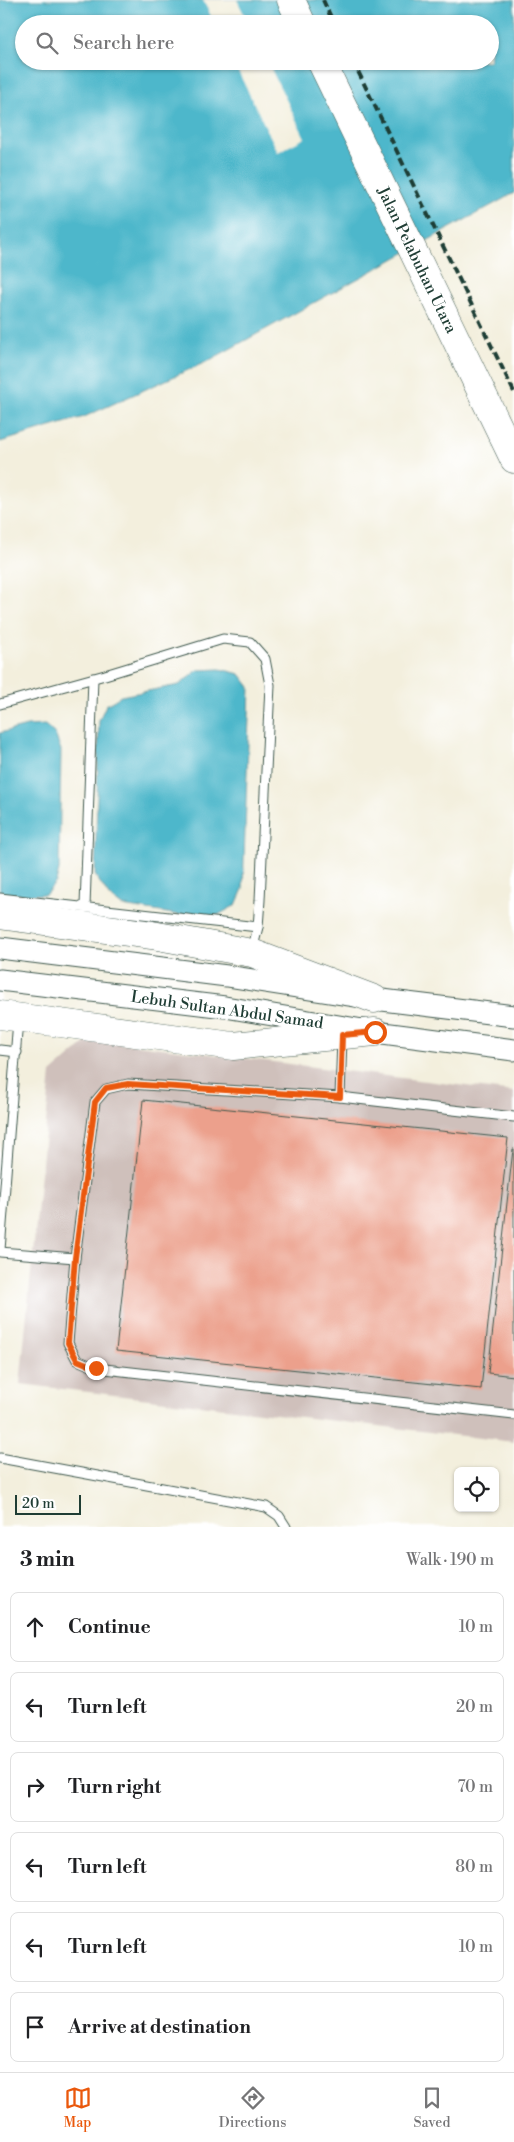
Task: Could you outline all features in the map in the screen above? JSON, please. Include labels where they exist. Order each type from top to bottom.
[{"type":"main road","points":[[291,0],[298,15]]},
{"type":"main road","name":"Jalan Pelabuhan Utara","points":[[325,70],[514,459]]},
{"type":"main road","points":[[0,915],[152,935],[255,940],[374,999]]},
{"type":"main road","points":[[9,1016],[233,1046],[375,1032]]},
{"type":"street","name":"Lebuh Sultan Abdul Samad","points":[[0,948],[227,976],[374,999],[514,1016]]},
{"type":"street","name":"Lebuh Sultan Abdul Samad","points":[[0,980],[225,1007],[375,1032],[514,1050]]},
{"type":"lane","points":[[0,704],[223,639],[250,642],[264,659],[270,685],[255,940],[85,907],[0,898]]},
{"type":"lane","points":[[85,907],[93,678]]},
{"type":"lane","points":[[9,1016],[17,1052],[0,1251],[75,1258]]},
{"type":"lane","points":[[340,1097],[342,1035]]},
{"type":"lane","points":[[0,1050],[17,1052]]},
{"type":"lane","points":[[514,1117],[340,1097],[128,1084],[106,1088],[95,1102],[75,1258],[68,1343],[77,1360],[96,1368],[514,1415]]},
{"type":"lane","points":[[0,1458],[266,1507],[279,1516],[286,1527]]},
{"type":"shaded area","points":[[90,1039],[514,1092],[514,1442],[20,1384],[51,1073]]},
{"type":"water","points":[[0,0],[514,0],[514,193],[206,362],[84,417],[0,442]]},
{"type":"water","points":[[220,669],[240,674],[250,687],[243,889],[236,905],[218,915],[199,918],[122,906],[109,896],[95,875],[99,720],[106,705],[121,696],[179,685],[198,670]]},
{"type":"water","points":[[45,725],[55,734],[61,750],[59,870],[56,882],[46,894],[0,893],[0,733],[27,726]]},
{"type":"pier","points":[[203,0],[237,0],[244,15],[210,15]]},
{"type":"pier","points":[[237,70],[271,70],[305,138],[278,152]]},
{"type":"building","points":[[143,1100],[508,1138],[481,1389],[116,1351]]},
{"type":"building","points":[[514,1149],[514,1376],[488,1373]]},
{"type":"railway","points":[[323,0],[330,15]]},
{"type":"railway","points":[[357,70],[514,392]]},
{"type":"route","points":[[96,1368],[77,1360],[68,1343],[75,1258],[95,1102],[106,1088],[128,1084],[340,1097],[342,1035],[375,1032]]}]
